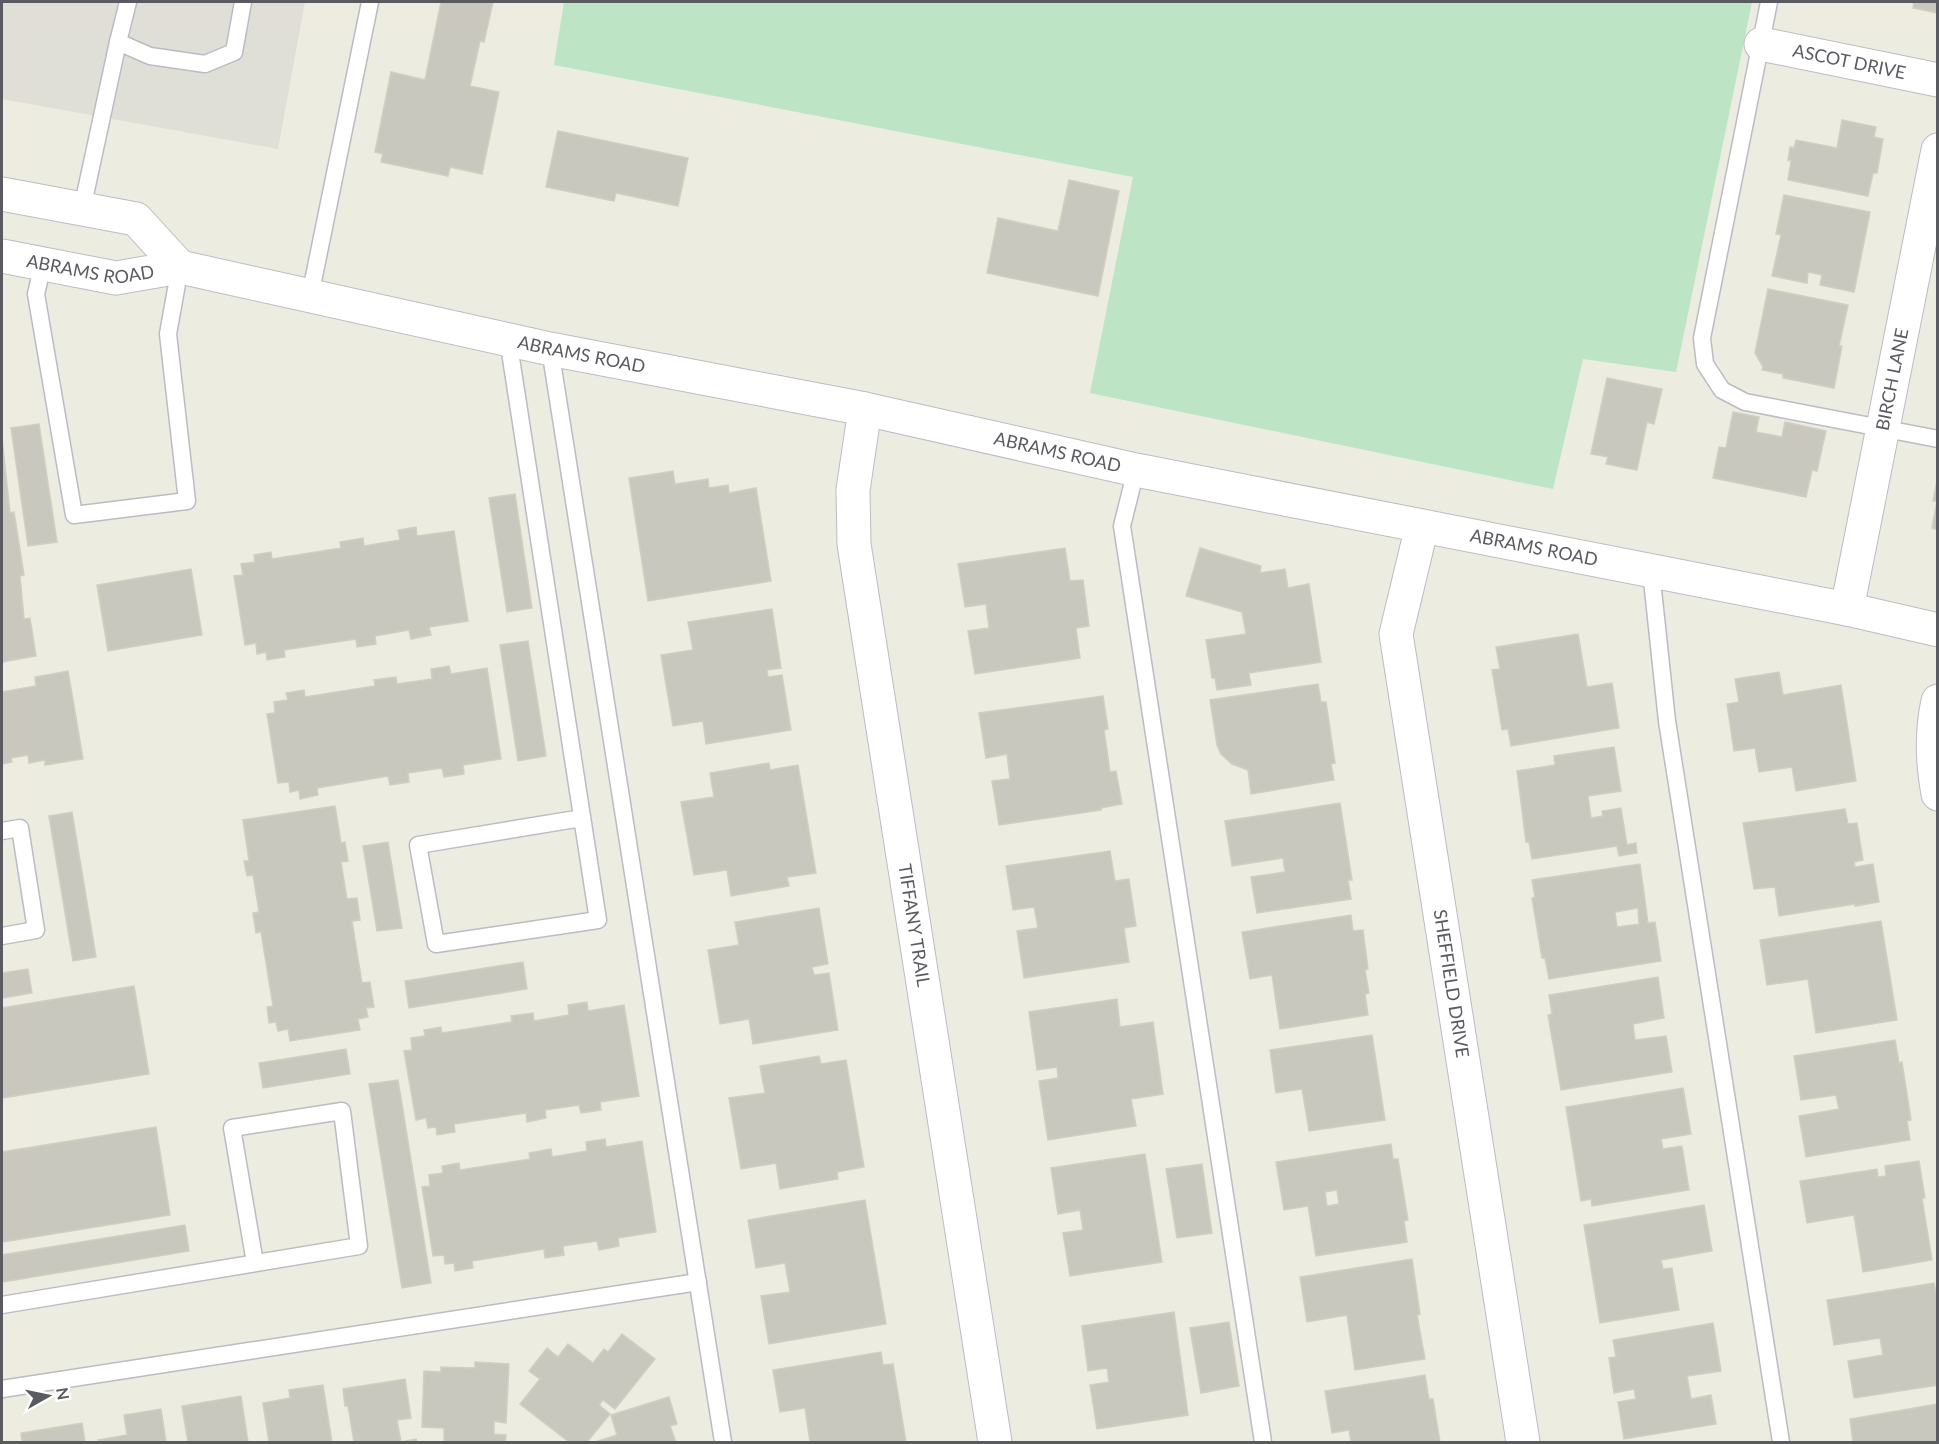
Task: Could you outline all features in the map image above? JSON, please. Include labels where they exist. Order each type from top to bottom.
[{"type":"street","name":"ASCOT DRIVE","points":[[1761,44],[1938,80]]},
{"type":"street","name":"BIRCH LANE","points":[[1847,609],[1938,150]]},
{"type":"street","name":"ABRAMS ROAD","points":[[2,194],[136,219],[180,267]]},
{"type":"street","name":"ABRAMS ROAD","points":[[2,256],[116,278],[180,267],[550,348],[866,409],[1136,470],[1847,609],[1938,630]]},
{"type":"street","name":"TIFFANY TRAIL","points":[[866,409],[853,490],[854,544],[995,1443]]},
{"type":"street","name":"SHEFFIELD DRIVE","points":[[1422,526],[1396,634],[1523,1443]]},
{"type":"street","points":[[1938,701],[1933,722],[1932,761],[1938,794]]},
{"type":"lane","points":[[82,209],[128,2]]},
{"type":"lane","points":[[118,42],[150,56],[206,64],[234,52],[243,2]]},
{"type":"lane","points":[[310,296],[370,2]]},
{"type":"lane","points":[[1769,2],[1702,338],[1705,364],[1722,390],[1744,402],[1938,439]]},
{"type":"lane","points":[[44,264],[36,294],[74,515],[187,501],[168,334],[180,267]]},
{"type":"lane","points":[[508,339],[598,920],[436,944],[418,844],[582,818]]},
{"type":"lane","points":[[550,348],[723,1443]]},
{"type":"lane","points":[[1136,470],[1122,526],[1263,1443]]},
{"type":"lane","points":[[1651,571],[1667,721],[1781,1443]]},
{"type":"lane","points":[[2,831],[20,828],[36,930],[2,936]]},
{"type":"lane","points":[[2,1305],[359,1246],[342,1111],[232,1128],[255,1263]]},
{"type":"lane","points":[[2,1389],[698,1282]]},
{"type":"shaded area","points":[[2,2],[305,2],[278,149],[2,99]]},
{"type":"green space","points":[[564,2],[1752,2],[1676,372],[1583,359],[1553,489],[1090,393],[1133,177],[554,65]]},
{"type":"building","points":[[441,2],[493,2],[484,42],[480,41],[470,86],[499,92],[482,174],[450,167],[448,176],[381,162],[383,154],[375,152],[391,72],[425,80]]},
{"type":"building","points":[[1909,2],[1938,2],[1938,13],[1913,8],[1914,3]]},
{"type":"building","points":[[1842,120],[1876,127],[1874,137],[1883,139],[1877,173],[1873,173],[1868,196],[1788,180],[1791,161],[1788,160],[1790,147],[1794,148],[1796,140],[1837,148]]},
{"type":"building","points":[[558,131],[688,158],[678,206],[616,193],[614,201],[546,187]]},
{"type":"building","points":[[1069,180],[1119,191],[1098,296],[987,273],[998,218],[1058,231]]},
{"type":"building","points":[[1784,195],[1870,212],[1854,292],[1820,285],[1822,275],[1808,272],[1807,283],[1772,276],[1781,235],[1776,234]]},
{"type":"building","points":[[1768,289],[1848,305],[1839,346],[1842,346],[1834,388],[1783,378],[1783,374],[1762,370],[1763,367],[1755,353]]},
{"type":"building","points":[[1607,378],[1662,389],[1654,424],[1647,422],[1637,470],[1606,464],[1608,457],[1591,454]]},
{"type":"building","points":[[1733,412],[1759,417],[1756,432],[1782,437],[1785,422],[1826,431],[1817,471],[1812,470],[1806,497],[1713,478],[1719,447],[1726,448]]},
{"type":"building","points":[[39,424],[57,542],[28,546],[11,428]]},
{"type":"building","points":[[2,438],[10,513],[14,512],[24,575],[20,576],[24,619],[30,618],[36,656],[2,662]]},
{"type":"building","points":[[673,471],[675,484],[708,479],[709,488],[728,485],[729,493],[756,488],[771,581],[648,601],[629,478]]},
{"type":"building","points":[[1938,477],[1938,530],[1932,528],[1937,501],[1933,501]]},
{"type":"building","points":[[515,494],[532,608],[507,612],[489,498]]},
{"type":"building","points":[[416,527],[417,536],[454,531],[468,621],[429,627],[431,635],[411,639],[409,630],[375,636],[376,644],[357,647],[356,639],[284,650],[285,657],[267,660],[266,652],[257,654],[256,643],[245,645],[234,576],[243,575],[241,564],[255,562],[254,555],[271,552],[272,559],[341,548],[340,542],[363,538],[364,546],[400,540],[398,530]]},
{"type":"building","points":[[1065,548],[1070,581],[1083,580],[1089,626],[1076,628],[1080,658],[975,674],[968,631],[989,628],[986,604],[965,607],[958,564]]},
{"type":"building","points":[[1200,548],[1261,566],[1260,573],[1285,569],[1288,588],[1309,584],[1321,662],[1249,673],[1251,685],[1217,690],[1215,678],[1212,678],[1206,640],[1246,634],[1242,612],[1186,596]]},
{"type":"building","points":[[191,569],[202,635],[108,651],[97,585]]},
{"type":"building","points":[[772,609],[781,668],[767,670],[768,677],[782,675],[791,730],[706,744],[703,721],[673,726],[661,655],[693,650],[688,622]]},
{"type":"building","points":[[1578,634],[1587,687],[1612,683],[1619,728],[1511,746],[1508,729],[1502,730],[1492,670],[1500,669],[1496,647]]},
{"type":"building","points":[[528,641],[546,756],[518,761],[500,645]]},
{"type":"building","points":[[449,666],[451,674],[487,668],[501,759],[463,765],[464,774],[444,777],[442,768],[408,773],[409,782],[390,785],[388,776],[317,788],[318,795],[300,799],[299,790],[290,792],[289,782],[278,783],[267,714],[275,713],[274,702],[288,700],[286,693],[304,690],[305,697],[375,686],[374,680],[396,677],[397,684],[432,679],[431,669]]},
{"type":"building","points":[[68,671],[83,759],[45,765],[45,760],[29,763],[28,755],[11,758],[12,762],[2,764],[2,692],[36,686],[35,677]]},
{"type":"building","points":[[1779,672],[1783,695],[1841,685],[1856,781],[1796,791],[1792,767],[1759,772],[1755,748],[1734,751],[1727,704],[1739,702],[1735,679]]},
{"type":"building","points":[[1318,684],[1321,702],[1326,702],[1335,763],[1331,764],[1334,780],[1251,794],[1248,770],[1232,764],[1221,754],[1217,745],[1210,700]]},
{"type":"building","points":[[1103,696],[1108,729],[1104,730],[1110,772],[1116,771],[1122,804],[1101,808],[1101,810],[999,825],[992,781],[1010,779],[1007,754],[986,758],[979,713]]},
{"type":"building","points":[[1614,747],[1621,791],[1588,796],[1591,818],[1603,816],[1602,811],[1621,808],[1627,845],[1636,843],[1637,853],[1619,856],[1617,846],[1532,859],[1529,842],[1526,842],[1517,771],[1555,765],[1554,756]]},
{"type":"building","points":[[769,763],[770,770],[798,765],[816,873],[787,877],[789,886],[731,896],[727,870],[694,875],[681,802],[714,797],[710,773]]},
{"type":"building","points":[[1340,803],[1352,880],[1348,880],[1351,899],[1257,913],[1251,877],[1285,872],[1283,858],[1232,866],[1225,821]]},
{"type":"building","points":[[335,806],[341,843],[345,842],[348,861],[341,862],[347,899],[357,898],[360,920],[352,921],[362,983],[370,982],[374,1007],[366,1008],[368,1017],[358,1019],[360,1030],[290,1041],[288,1029],[278,1031],[276,1022],[269,1023],[267,1007],[273,1006],[261,932],[256,933],[253,913],[259,912],[253,875],[247,876],[244,861],[249,861],[243,820]]},
{"type":"building","points":[[1845,809],[1848,824],[1857,823],[1863,860],[1854,862],[1855,867],[1873,864],[1879,902],[1779,916],[1775,887],[1754,889],[1743,823]]},
{"type":"building","points":[[72,812],[96,957],[73,961],[49,816]]},
{"type":"building","points":[[388,842],[402,928],[377,931],[363,846]]},
{"type":"building","points":[[1110,851],[1115,881],[1129,879],[1136,926],[1124,928],[1129,962],[1024,978],[1017,931],[1038,928],[1034,907],[1013,910],[1006,866]]},
{"type":"building","points":[[1640,864],[1648,923],[1655,922],[1661,961],[1549,979],[1545,958],[1542,958],[1532,898],[1535,897],[1532,880]],"holes":[[[1638,908],[1639,924],[1617,927],[1615,912]]]},
{"type":"building","points":[[819,908],[828,964],[812,967],[814,975],[829,973],[838,1030],[753,1044],[749,1019],[720,1024],[708,950],[739,945],[735,922]]},
{"type":"building","points":[[1351,915],[1353,931],[1363,930],[1368,969],[1365,970],[1369,993],[1365,994],[1368,1015],[1280,1029],[1272,975],[1250,979],[1242,932]]},
{"type":"building","points":[[1881,921],[1897,1020],[1816,1033],[1808,979],[1767,985],[1760,940]]},
{"type":"building","points":[[523,962],[527,989],[409,1008],[405,981]]},
{"type":"building","points":[[28,969],[32,993],[2,998],[2,973]]},
{"type":"building","points":[[1658,977],[1664,1018],[1633,1024],[1635,1040],[1666,1036],[1672,1072],[1561,1090],[1548,1015],[1552,1014],[1549,995]]},
{"type":"building","points":[[134,986],[149,1074],[2,1098],[2,1008]]},
{"type":"building","points":[[1117,999],[1120,1027],[1153,1022],[1163,1094],[1131,1099],[1136,1126],[1048,1140],[1039,1081],[1058,1078],[1057,1067],[1037,1070],[1029,1012]]},
{"type":"building","points":[[587,1002],[588,1011],[624,1005],[639,1096],[600,1102],[601,1110],[581,1113],[579,1105],[545,1110],[546,1118],[527,1122],[526,1113],[454,1124],[455,1132],[437,1135],[436,1127],[428,1128],[426,1118],[416,1120],[404,1051],[412,1050],[411,1038],[425,1036],[424,1030],[441,1027],[442,1033],[512,1022],[511,1016],[533,1013],[534,1021],[569,1015],[568,1005]]},
{"type":"building","points":[[1372,1035],[1385,1120],[1309,1131],[1302,1089],[1276,1093],[1270,1050]]},
{"type":"building","points":[[1895,1040],[1899,1063],[1902,1062],[1911,1120],[1907,1121],[1910,1140],[1806,1157],[1799,1116],[1839,1109],[1836,1095],[1801,1100],[1794,1056]]},
{"type":"building","points":[[346,1049],[350,1074],[263,1088],[259,1063]]},
{"type":"building","points":[[819,1056],[821,1064],[846,1060],[864,1167],[837,1172],[838,1179],[780,1189],[776,1163],[741,1169],[729,1098],[765,1093],[760,1066]]},
{"type":"building","points":[[398,1080],[431,1283],[402,1288],[369,1084]]},
{"type":"building","points":[[1683,1088],[1691,1134],[1661,1139],[1663,1149],[1682,1146],[1689,1190],[1592,1206],[1591,1199],[1581,1201],[1566,1107]]},
{"type":"building","points":[[156,1127],[170,1215],[2,1242],[2,1152]]},
{"type":"building","points":[[605,1139],[606,1147],[642,1141],[656,1232],[618,1238],[619,1246],[599,1250],[597,1241],[563,1246],[564,1255],[545,1258],[544,1249],[472,1261],[473,1268],[455,1271],[454,1263],[445,1264],[444,1255],[433,1256],[422,1187],[430,1186],[429,1175],[443,1173],[442,1166],[459,1163],[460,1170],[530,1159],[529,1153],[551,1149],[552,1157],[587,1151],[586,1142]]},
{"type":"building","points":[[1391,1144],[1393,1159],[1398,1159],[1408,1220],[1404,1221],[1407,1242],[1316,1256],[1308,1206],[1284,1210],[1276,1162]],"holes":[[[1337,1190],[1339,1204],[1327,1206],[1325,1192]]]},
{"type":"building","points":[[1145,1154],[1162,1262],[1070,1276],[1063,1233],[1083,1230],[1080,1210],[1058,1214],[1051,1168]]},
{"type":"building","points":[[1919,1161],[1925,1198],[1922,1198],[1932,1260],[1863,1272],[1854,1215],[1807,1223],[1800,1181],[1877,1169],[1878,1177],[1886,1176],[1885,1166]]},
{"type":"building","points":[[1202,1164],[1212,1233],[1177,1238],[1166,1169]]},
{"type":"building","points":[[865,1200],[886,1324],[769,1344],[761,1296],[790,1292],[785,1263],[756,1268],[748,1220]]},
{"type":"building","points":[[1704,1205],[1712,1251],[1661,1260],[1663,1269],[1672,1268],[1679,1310],[1600,1323],[1584,1225]]},
{"type":"building","points":[[185,1225],[189,1251],[2,1282],[2,1255]]},
{"type":"building","points":[[1412,1259],[1420,1314],[1417,1315],[1425,1359],[1355,1370],[1347,1315],[1307,1322],[1300,1277]]},
{"type":"building","points":[[1934,1283],[1938,1305],[1938,1385],[1854,1398],[1848,1361],[1883,1355],[1880,1338],[1834,1345],[1827,1300]]},
{"type":"building","points":[[1174,1312],[1188,1415],[1097,1429],[1090,1385],[1109,1382],[1107,1368],[1088,1371],[1082,1326]]},
{"type":"building","points":[[1229,1322],[1239,1386],[1201,1393],[1190,1328]]},
{"type":"building","points":[[1713,1323],[1721,1371],[1687,1376],[1691,1399],[1711,1395],[1716,1424],[1624,1439],[1618,1402],[1636,1399],[1634,1389],[1614,1393],[1609,1358],[1616,1357],[1613,1340]]},
{"type":"building","points":[[622,1334],[655,1359],[615,1409],[603,1400],[599,1405],[610,1414],[587,1442],[569,1442],[520,1404],[540,1379],[529,1371],[547,1348],[558,1357],[568,1344],[593,1363],[604,1349],[608,1352]]},
{"type":"building","points":[[881,1352],[883,1365],[893,1364],[906,1442],[810,1442],[805,1408],[780,1412],[773,1370]]},
{"type":"building","points":[[475,1362],[509,1364],[506,1423],[494,1421],[494,1434],[506,1435],[505,1442],[444,1442],[444,1428],[422,1427],[424,1371],[441,1372],[441,1367],[475,1368]]},
{"type":"building","points":[[1425,1375],[1429,1399],[1433,1399],[1440,1442],[1351,1442],[1349,1430],[1332,1433],[1325,1391]]},
{"type":"building","points":[[405,1379],[411,1418],[397,1420],[401,1442],[354,1442],[343,1389]]},
{"type":"building","points":[[323,1385],[332,1442],[269,1442],[263,1403],[290,1398],[289,1390]]},
{"type":"building","points":[[241,1396],[248,1442],[188,1442],[182,1406]]},
{"type":"building","points":[[669,1397],[677,1424],[670,1426],[676,1442],[595,1442],[617,1435],[611,1415]]},
{"type":"building","points":[[1938,1404],[1938,1442],[1853,1442],[1850,1419]]},
{"type":"building","points":[[161,1409],[166,1442],[99,1442],[98,1440],[127,1435],[124,1415]]},
{"type":"building","points":[[82,1423],[85,1442],[22,1442],[21,1433]]},
{"type":"building","points":[[416,1439],[417,1442],[401,1442]]}]
